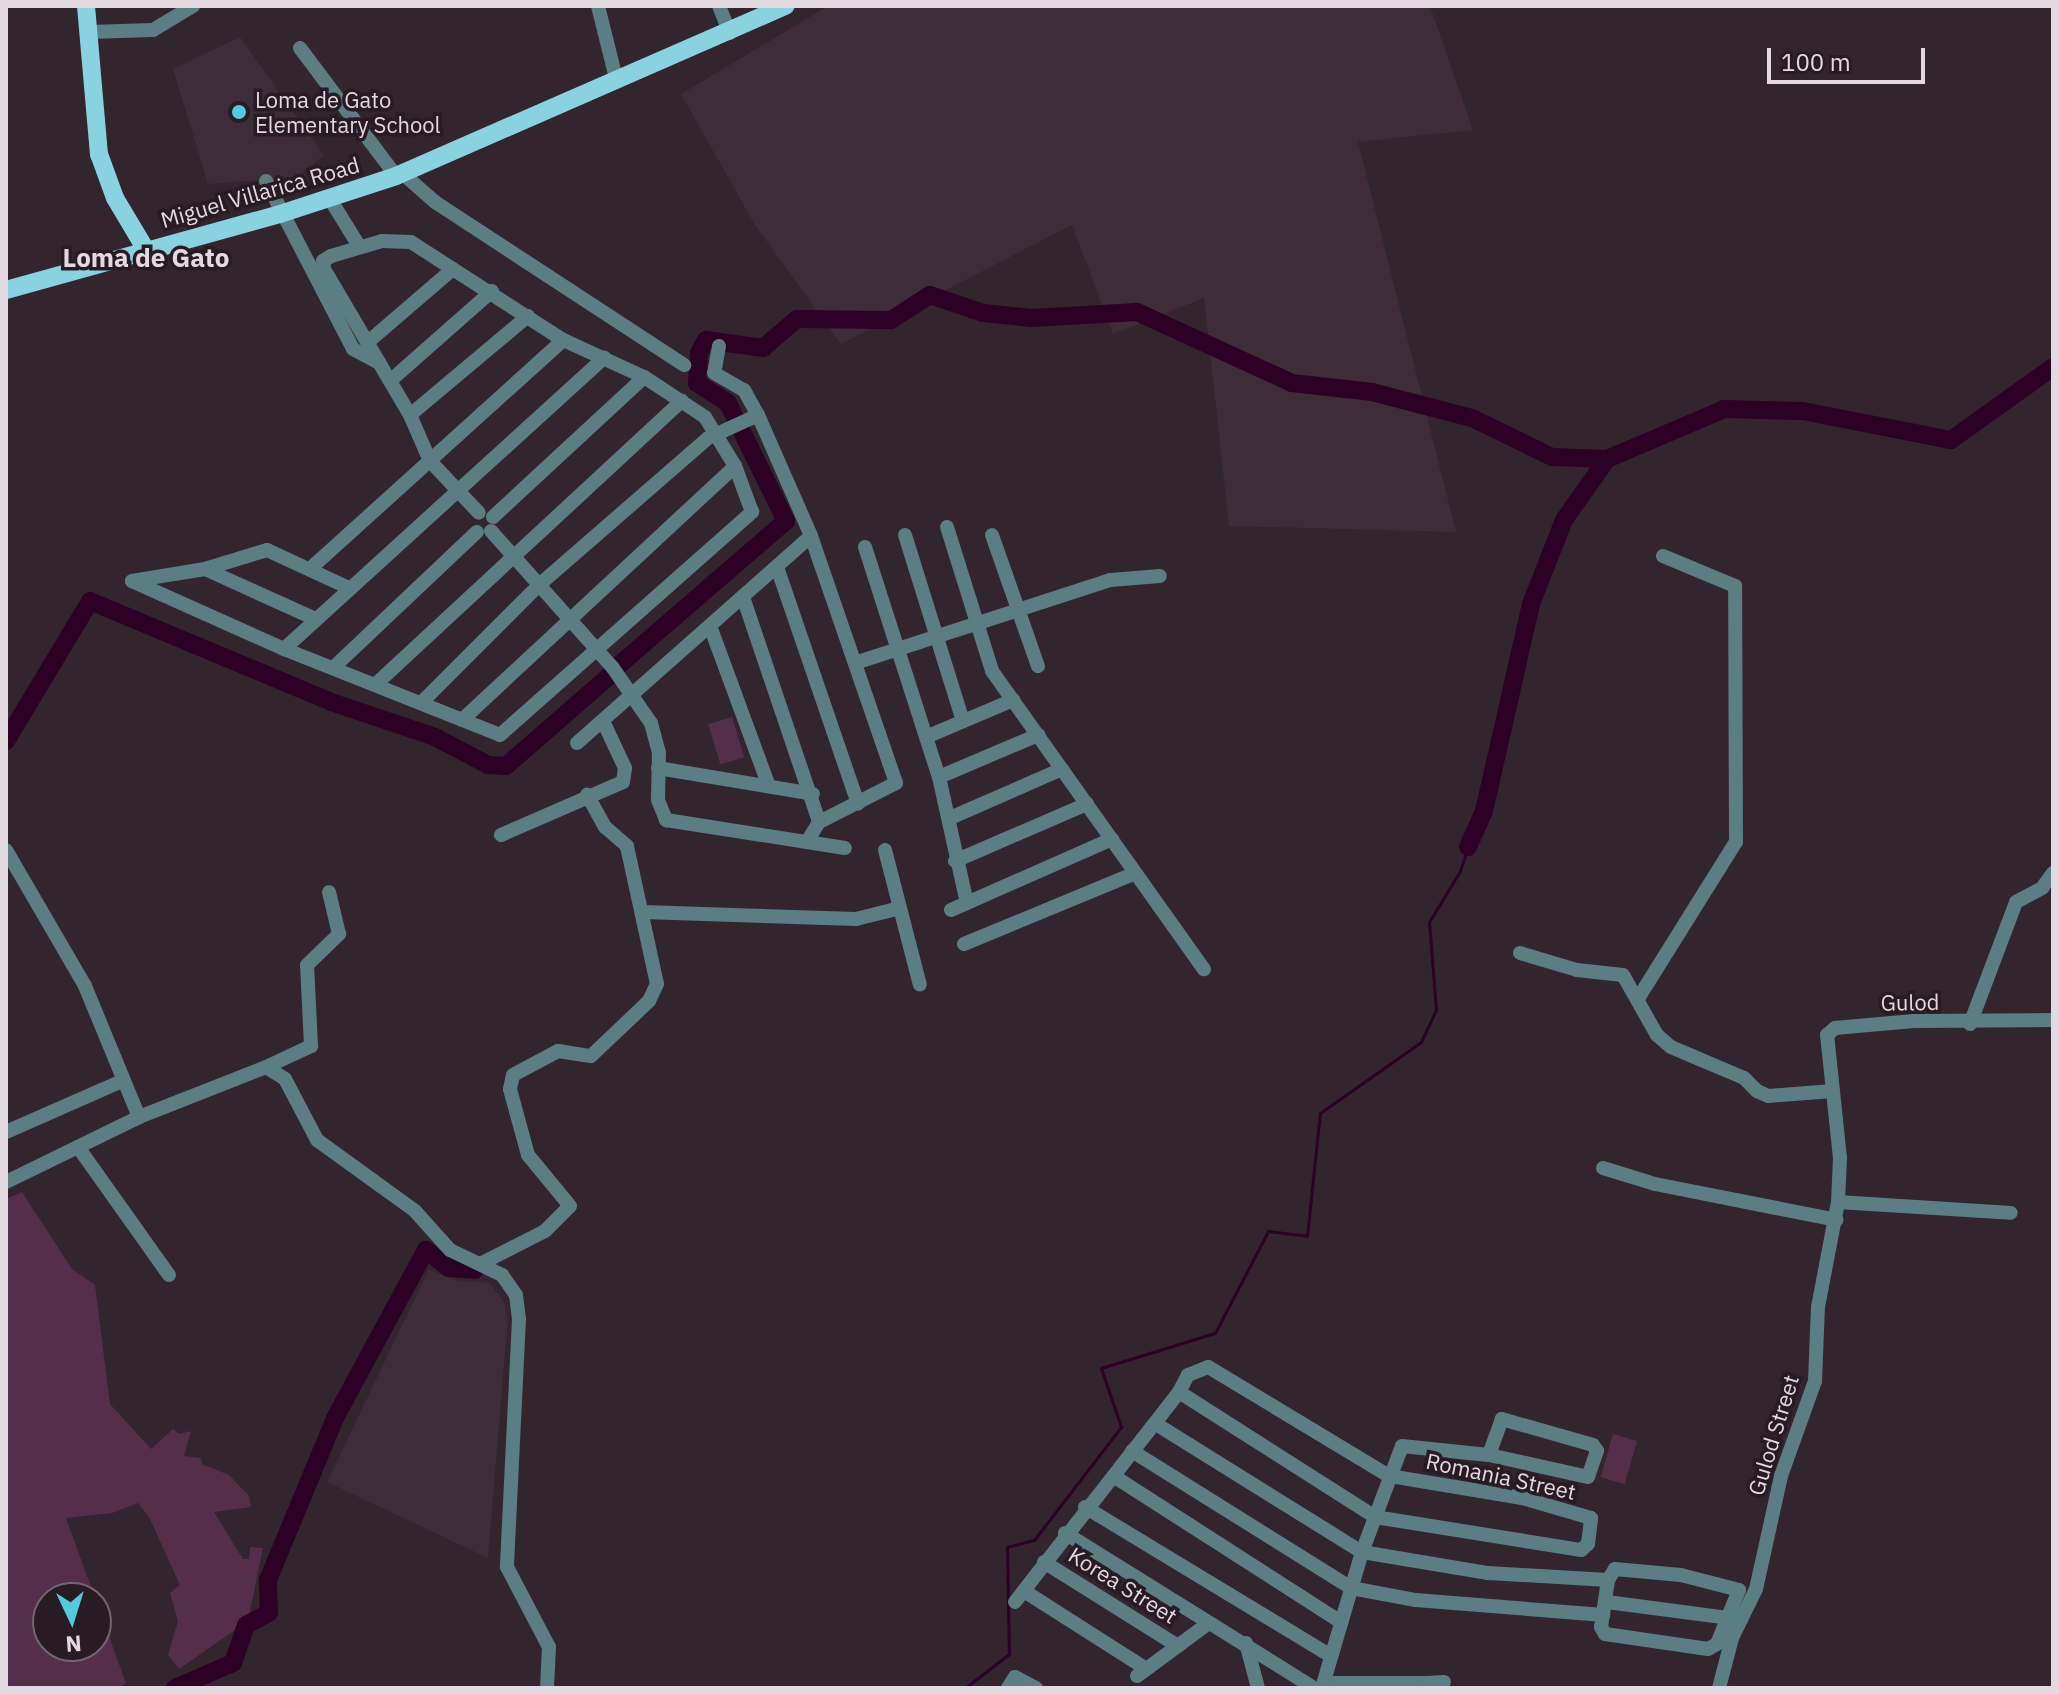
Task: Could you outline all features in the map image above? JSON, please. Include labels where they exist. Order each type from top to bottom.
[{"type":"main road","points":[[86,6],[99,154],[115,198],[146,250]]},
{"type":"main road","name":"Miguel Villarica Road","points":[[6,290],[280,214],[399,174],[730,33],[785,6]]},
{"type":"street","points":[[89,32],[153,30],[170,12],[193,6]]},
{"type":"street","points":[[598,6],[617,82]]},
{"type":"street","points":[[719,6],[730,33]]},
{"type":"street","points":[[300,48],[399,174],[435,202],[684,365]]},
{"type":"street","points":[[266,181],[280,214],[353,349],[379,363]]},
{"type":"street","points":[[330,199],[359,246]]},
{"type":"street","points":[[349,588],[267,550],[205,569],[132,581],[284,649],[500,735],[597,650],[752,512],[735,466],[717,434],[682,401],[644,377],[563,340],[492,291],[399,238],[359,246],[323,261],[324,269],[410,415],[430,461],[597,650],[651,723],[658,768],[658,800],[666,820],[845,848]]},
{"type":"street","points":[[368,342],[453,269]]},
{"type":"street","points":[[390,381],[492,291]]},
{"type":"street","points":[[410,415],[528,316]]},
{"type":"street","points":[[311,568],[563,340]]},
{"type":"street","points":[[719,346],[714,373],[744,390],[745,421],[811,536],[896,783],[819,822],[807,842]]},
{"type":"street","points":[[284,649],[604,358]]},
{"type":"street","points":[[333,668],[644,377]]},
{"type":"street","points":[[376,684],[513,554],[682,401]]},
{"type":"street","points":[[422,702],[539,585],[717,434],[745,421]]},
{"type":"street","points":[[462,720],[566,618],[735,466]]},
{"type":"street","points":[[947,527],[992,671],[1204,969]]},
{"type":"street","points":[[905,535],[963,721]]},
{"type":"street","points":[[992,535],[1038,666]]},
{"type":"street","points":[[577,743],[811,536]]},
{"type":"street","points":[[865,547],[939,777],[950,818],[955,861],[967,903]]},
{"type":"street","points":[[1639,997],[1736,842],[1735,586],[1663,556]]},
{"type":"street","points":[[777,567],[858,803]]},
{"type":"street","points":[[205,569],[315,619]]},
{"type":"street","points":[[855,663],[1110,580],[1160,576]]},
{"type":"street","points":[[743,597],[813,794],[819,822]]},
{"type":"street","points":[[710,626],[768,784]]},
{"type":"street","points":[[926,737],[1013,700]]},
{"type":"street","points":[[501,835],[587,795],[623,782],[626,776],[603,721]]},
{"type":"street","points":[[939,777],[1038,735]]},
{"type":"street","points":[[658,768],[768,784],[813,794]]},
{"type":"street","points":[[950,818],[1062,769]]},
{"type":"street","points":[[482,1263],[545,1231],[570,1206],[528,1155],[510,1089],[513,1075],[558,1051],[591,1056],[649,1001],[657,984],[627,846],[605,827],[587,795]]},
{"type":"street","points":[[955,861],[1087,804]]},
{"type":"street","points":[[951,910],[1112,839]]},
{"type":"street","points":[[6,850],[85,986],[139,1117]]},
{"type":"street","points":[[885,850],[920,985]]},
{"type":"street","points":[[964,944],[1135,873]]},
{"type":"street","points":[[1970,1024],[2016,902],[2042,888],[2053,873]]},
{"type":"street","points":[[6,1182],[139,1117],[311,1046],[307,965],[339,934],[329,892]]},
{"type":"street","points":[[643,912],[856,919],[900,908]]},
{"type":"street","points":[[1520,953],[1577,970],[1623,975],[1639,997],[1657,1035],[1671,1047],[1744,1078],[1757,1091],[1768,1096],[1833,1091]]},
{"type":"street","name":"Gulod","points":[[1833,1091],[1825,1050],[1827,1035],[1835,1028],[1914,1021],[1970,1024],[2053,1020]]},
{"type":"street","points":[[266,1067],[285,1079],[317,1140],[407,1205],[450,1250],[482,1263],[511,1284],[519,1307],[507,1567],[549,1647],[547,1688]]},
{"type":"street","points":[[6,1132],[122,1081]]},
{"type":"street","name":"Gulod Street","points":[[1719,1688],[1732,1638],[1756,1589],[1781,1476],[1815,1381],[1818,1307],[1838,1202],[1833,1091]]},
{"type":"street","points":[[78,1147],[169,1275]]},
{"type":"street","points":[[1603,1168],[1655,1184],[1836,1220]]},
{"type":"street","points":[[1838,1202],[2011,1213]]},
{"type":"street","points":[[1209,1623],[1141,1672],[1020,1596],[1085,1507],[1115,1477],[1132,1451],[1156,1424],[1188,1375],[1208,1367],[1389,1476]]},
{"type":"street","points":[[1179,1392],[1375,1517]]},
{"type":"street","points":[[1320,1686],[1389,1476],[1406,1444],[1489,1455],[1588,1477],[1597,1451],[1593,1445],[1502,1419],[1489,1455]]},
{"type":"street","points":[[1156,1424],[1362,1552],[1488,1573],[1608,1580]]},
{"type":"street","points":[[1132,1451],[1351,1588],[1416,1600],[1605,1608],[1728,1618]]},
{"type":"street","name":"Romania Street","points":[[1375,1517],[1581,1550],[1592,1530],[1591,1518],[1522,1498],[1389,1476]]},
{"type":"street","points":[[1115,1477],[1341,1622]]},
{"type":"street","points":[[1085,1507],[1331,1656]]},
{"type":"street","points":[[1065,1533],[1209,1623],[1320,1686],[1428,1685],[1444,1682]]},
{"type":"street","name":"Korea Street","points":[[1044,1562],[1178,1646]]},
{"type":"street","points":[[1620,1568],[1739,1590],[1717,1644],[1708,1649],[1611,1637],[1601,1627],[1608,1580],[1620,1568]]},
{"type":"street","points":[[1246,1643],[1258,1688]]},
{"type":"street","points":[[1008,1688],[1015,1677],[1036,1688]]},
{"type":"shaded area","points":[[828,6],[1430,6],[1473,130],[1358,142],[1456,532],[1229,526],[1204,298],[1113,334],[1072,225],[841,344],[755,225],[681,94]]},
{"type":"shaded area","name":"Loma de Gato Elementary School","points":[[240,37],[324,155],[297,177],[208,184],[173,69]]},
{"type":"shaded area","points":[[732,717],[744,757],[720,764],[708,724]]},
{"type":"shaded area","points":[[22,1192],[72,1269],[95,1285],[110,1404],[151,1449],[173,1429],[179,1434],[191,1431],[184,1456],[201,1458],[202,1464],[229,1475],[249,1496],[251,1507],[214,1512],[243,1559],[249,1559],[250,1547],[263,1548],[248,1621],[179,1669],[168,1655],[178,1621],[170,1593],[180,1585],[149,1517],[138,1503],[112,1513],[66,1518],[89,1582],[32,1582],[32,1662],[112,1662],[112,1645],[126,1683],[118,1688],[6,1688],[6,1199]]},
{"type":"shaded area","points":[[429,1269],[454,1280],[490,1283],[504,1302],[508,1318],[488,1558],[327,1482]]},
{"type":"shaded area","points":[[1613,1434],[1637,1441],[1625,1484],[1601,1477]]},
{"type":"waterway","points":[[618,666],[786,521],[728,403],[697,383],[699,353],[706,340],[763,348],[797,319],[891,320],[930,295],[983,313],[1032,318],[1137,312],[1292,383],[1372,392],[1472,418],[1552,457],[1607,459]]},
{"type":"waterway","points":[[1468,847],[1484,811],[1531,604],[1564,520],[1607,459],[1724,409],[1803,411],[1951,440],[2053,367]]},
{"type":"waterway","points":[[6,741],[90,601],[331,702],[435,737],[488,765],[506,766],[609,676]]},
{"type":"waterway","points":[[965,1688],[1009,1654],[1007,1547],[1034,1540],[1121,1427],[1101,1368],[1215,1333],[1268,1231],[1307,1236],[1320,1113],[1421,1042],[1436,1010],[1429,922],[1460,871],[1468,847]]},
{"type":"waterway","points":[[175,1688],[233,1663],[246,1625],[269,1613],[268,1580],[335,1418],[426,1250],[449,1268],[475,1270]]},
{"type":"place","name":"Loma de Gato Elementary School","points":[[239,112]]},
{"type":"district","name":"Loma de Gato","points":[[146,258]]}]
